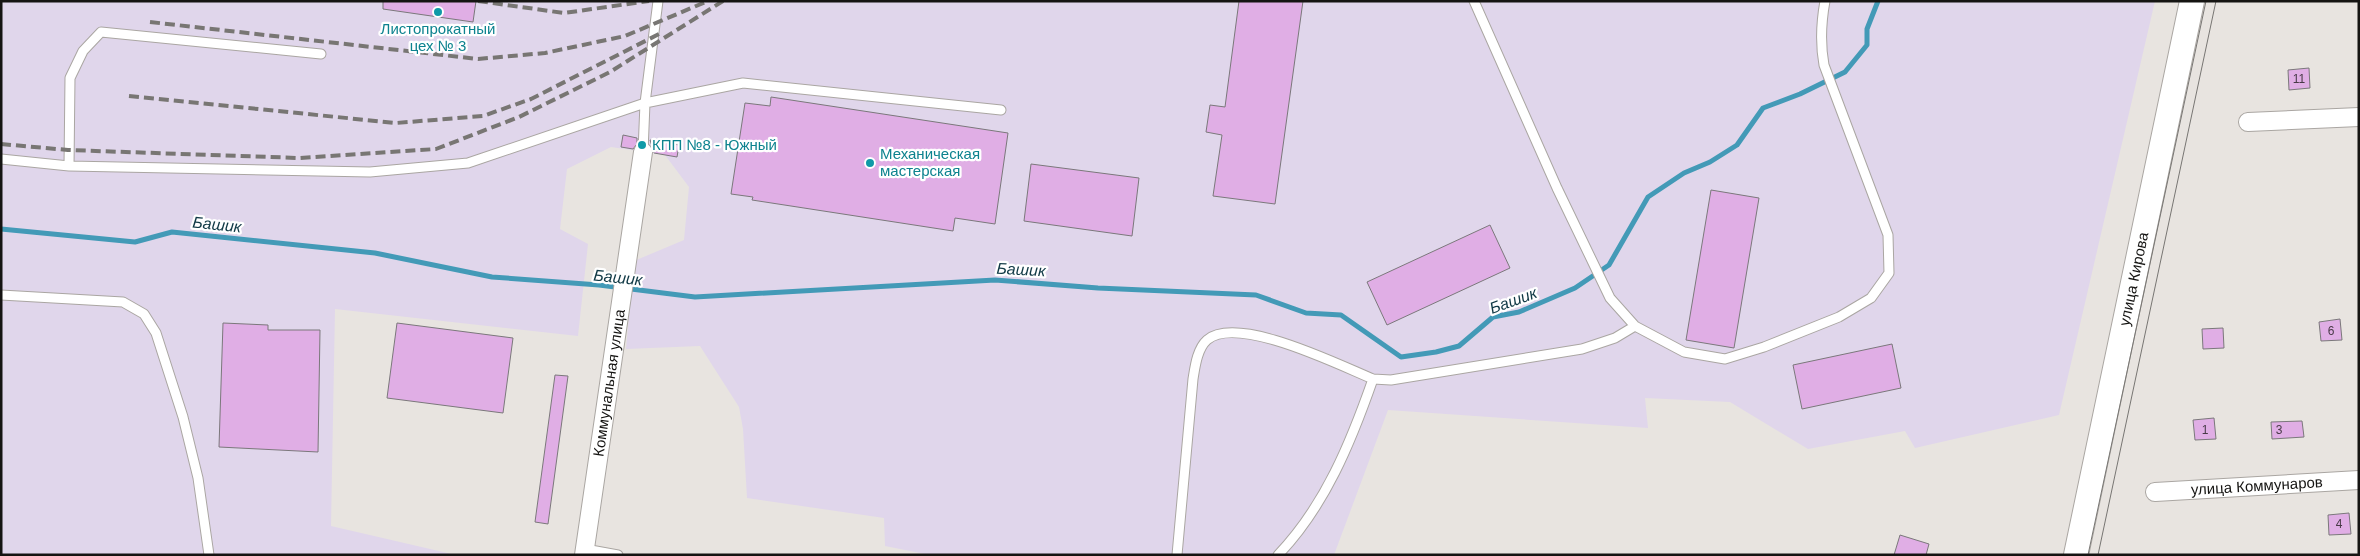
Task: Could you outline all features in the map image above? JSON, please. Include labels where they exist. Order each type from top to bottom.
[{"type":"main road","name":"улица Кирова","points":[[2076,555],[2192,1]]},
{"type":"street","points":[[2248,122],[2359,117]]},
{"type":"street","name":"Коммунальная улица","points":[[584,552],[642,152]]},
{"type":"street","name":"улица Коммунаров","points":[[2155,492],[2359,480]]},
{"type":"lane","points":[[642,152],[645,103],[658,1]]},
{"type":"lane","points":[[1474,1],[1610,298],[1635,326],[1684,352],[1724,359],[1764,347],[1840,317],[1871,298],[1889,273],[1888,236],[1824,65],[1821,50],[1821,20],[1825,1]]},
{"type":"lane","points":[[69,166],[70,78],[83,51],[101,32],[321,54]]},
{"type":"lane","points":[[1,159],[69,166],[370,172],[468,163],[645,103],[743,83],[1001,110]]},
{"type":"lane","points":[[1,295],[122,302],[144,314],[156,334],[183,417],[198,478],[209,555]]},
{"type":"lane","points":[[1177,555],[1193,379],[1198,354],[1207,340],[1224,332],[1244,332],[1267,337],[1373,379],[1391,380],[1582,349],[1615,338],[1635,326]]},
{"type":"lane","points":[[1278,555],[1322,499],[1357,424],[1373,379]]},
{"type":"lane","points":[[584,552],[618,555]]},
{"type":"shaded area","points":[[1,1],[2155,1],[2059,415],[1915,448],[1905,431],[1808,449],[1730,402],[1645,398],[1648,428],[1388,410],[1334,555],[930,555],[885,546],[884,518],[747,498],[743,429],[739,407],[700,346],[626,349],[634,261],[684,240],[689,187],[665,155],[611,147],[567,169],[560,229],[588,244],[578,336],[335,309],[331,526],[456,555],[1,555]]},
{"type":"building","name":"Листопрокатный цех № 3","points":[[383,1],[476,1],[473,22],[383,9]]},
{"type":"building","points":[[1239,1],[1303,1],[1275,204],[1213,196],[1222,135],[1206,132],[1210,105],[1225,107]]},
{"type":"building","points":[[2309,68],[2310,88],[2289,90],[2288,70]]},
{"type":"building","name":"Механическая мастерская","points":[[771,97],[1008,133],[995,224],[955,218],[953,231],[752,200],[753,197],[731,194],[745,103],[770,106]]},
{"type":"building","points":[[623,135],[637,138],[637,144],[633,149],[621,147]]},
{"type":"building","points":[[650,140],[679,145],[677,157],[654,153]]},
{"type":"building","points":[[1031,164],[1139,178],[1132,236],[1024,221]]},
{"type":"building","points":[[1711,190],[1759,198],[1734,348],[1686,340]]},
{"type":"building","points":[[1490,225],[1510,268],[1387,325],[1367,282]]},
{"type":"building","points":[[2340,319],[2342,340],[2321,341],[2319,322]]},
{"type":"building","points":[[223,323],[268,325],[268,330],[320,330],[318,452],[219,447]]},
{"type":"building","points":[[397,323],[513,338],[503,413],[387,398]]},
{"type":"building","points":[[2223,328],[2224,348],[2203,349],[2202,329]]},
{"type":"building","points":[[1892,344],[1901,388],[1802,409],[1793,365]]},
{"type":"building","points":[[555,375],[568,376],[548,524],[535,522]]},
{"type":"building","points":[[2214,418],[2216,439],[2195,440],[2193,420]]},
{"type":"building","points":[[2302,421],[2304,437],[2272,439],[2271,422]]},
{"type":"building","points":[[2349,513],[2351,534],[2329,535],[2328,515]]},
{"type":"building","points":[[1900,535],[1929,544],[1926,555],[1894,555]]},
{"type":"waterway","name":"Башик","points":[[1,229],[135,242],[172,232],[375,253],[492,277],[599,285],[695,297],[995,280],[1098,288],[1256,295],[1306,313],[1341,315],[1401,357],[1436,352],[1459,346],[1493,317],[1519,312],[1575,288],[1609,265],[1648,197],[1684,173],[1710,162],[1737,145],[1763,108],[1800,94],[1845,72],[1867,45],[1867,29],[1878,1]]},
{"type":"tram line","points":[[2088,555],[2206,1]]},
{"type":"tram line","points":[[2098,555],[2216,1]]},
{"type":"railway","points":[[478,1],[564,13],[649,1]]},
{"type":"railway","points":[[150,22],[478,59],[545,53],[625,36],[708,1]]},
{"type":"railway","points":[[1,144],[68,150],[299,158],[436,149],[519,117],[610,72],[723,1]]},
{"type":"railway","points":[[129,96],[396,123],[483,116],[531,99],[661,33]]},
{"type":"place","name":"Листопрокатный цех № 3","points":[[438,12]]},
{"type":"place","name":"КПП №8 - Южный","points":[[642,145]]},
{"type":"place","name":"Механическая мастерская","points":[[870,163]]}]
